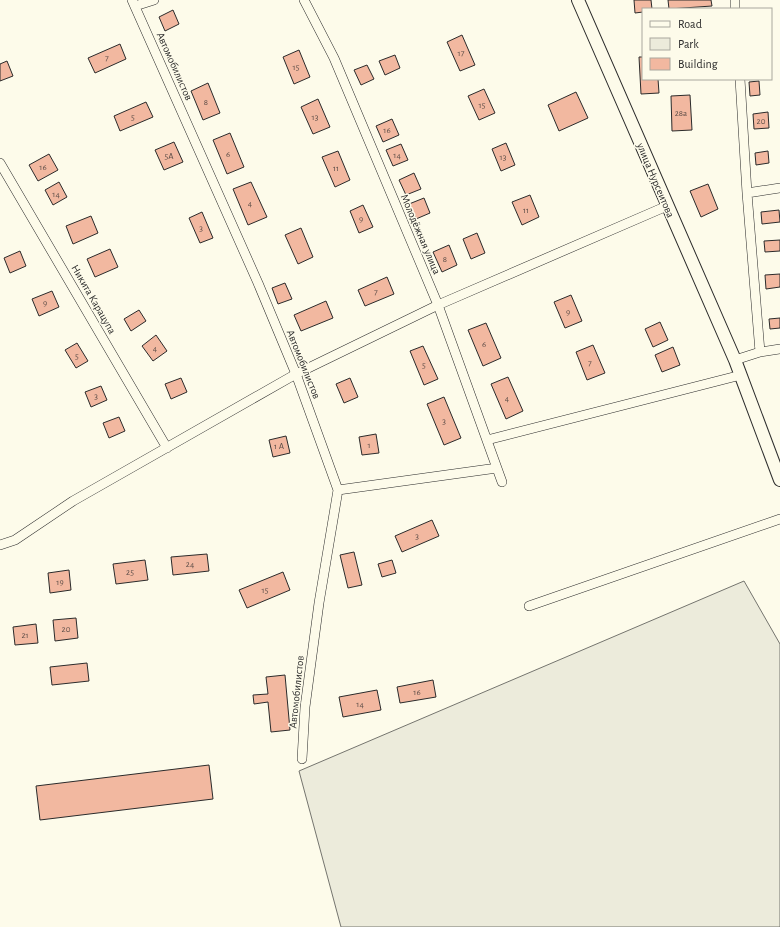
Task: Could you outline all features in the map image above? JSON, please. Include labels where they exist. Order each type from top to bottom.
[{"type":"main road","name":"улица Нурсеитова","points":[[578,0],[735,360],[780,480]]},
{"type":"street","points":[[134,3],[154,0]]},
{"type":"street","name":"Молодёжная улица","points":[[304,0],[334,58],[438,305],[502,482]]},
{"type":"street","name":"Автомобилистов","points":[[134,3],[255,276],[296,374],[338,490],[319,603],[305,707],[302,759]]},
{"type":"street","points":[[740,80],[747,193],[760,352]]},
{"type":"street","name":"Никита Карацупа","points":[[0,163],[167,448]]},
{"type":"street","points":[[747,193],[780,188]]},
{"type":"street","points":[[0,545],[15,540],[73,501],[296,374],[438,305],[667,206]]},
{"type":"street","points":[[735,360],[760,352],[780,350]]},
{"type":"street","points":[[486,440],[740,376]]},
{"type":"street","points":[[338,490],[497,468]]},
{"type":"street","points":[[529,606],[780,519]]},
{"type":"green space","points":[[744,581],[780,644],[780,927],[341,927],[299,771]]},
{"type":"building","points":[[634,0],[651,0],[652,8],[642,8],[642,12],[635,13]]},
{"type":"building","points":[[668,0],[711,0],[712,6],[683,8],[669,8]]},
{"type":"building","points":[[173,10],[179,24],[165,31],[159,17]]},
{"type":"building","points":[[462,35],[475,65],[460,71],[447,42]]},
{"type":"building","points":[[120,44],[126,59],[95,73],[88,58]]},
{"type":"building","points":[[299,50],[310,77],[294,84],[283,57]]},
{"type":"building","points":[[395,55],[400,68],[385,75],[379,61]]},
{"type":"building","points":[[639,57],[642,57],[642,80],[658,80],[659,93],[641,94]]},
{"type":"building","points":[[7,61],[13,76],[0,81],[0,64]]},
{"type":"building","points":[[367,65],[374,79],[361,85],[354,70]]},
{"type":"building","points":[[759,81],[760,95],[750,96],[749,82]]},
{"type":"building","points":[[208,83],[220,113],[203,120],[191,91]]},
{"type":"building","points":[[484,89],[495,113],[479,120],[468,96]]},
{"type":"building","points":[[576,92],[588,118],[559,131],[548,105]]},
{"type":"building","points":[[690,95],[692,130],[672,131],[671,96]]},
{"type":"building","points":[[318,99],[330,127],[313,134],[301,107]]},
{"type":"building","points":[[146,102],[153,117],[120,131],[114,116]]},
{"type":"building","points":[[768,112],[769,128],[754,129],[753,114]]},
{"type":"building","points":[[392,119],[399,135],[383,142],[376,126]]},
{"type":"building","points":[[230,133],[244,167],[227,174],[213,140]]},
{"type":"building","points":[[174,142],[183,162],[164,170],[155,150]]},
{"type":"building","points":[[506,143],[515,165],[501,171],[492,149]]},
{"type":"building","points":[[401,144],[408,160],[393,166],[386,150]]},
{"type":"building","points":[[338,151],[350,180],[335,187],[322,157]]},
{"type":"building","points":[[768,151],[769,163],[756,165],[755,153]]},
{"type":"building","points":[[49,154],[58,170],[38,181],[29,165]]},
{"type":"building","points":[[414,173],[421,189],[406,195],[399,180]]},
{"type":"building","points":[[59,182],[67,197],[53,205],[45,190]]},
{"type":"building","points":[[251,182],[267,217],[248,225],[233,189]]},
{"type":"building","points":[[708,184],[718,209],[701,217],[690,191]]},
{"type":"building","points":[[530,195],[539,217],[522,225],[512,202]]},
{"type":"building","points":[[424,198],[430,213],[416,219],[409,204]]},
{"type":"building","points":[[363,205],[373,227],[359,233],[350,211]]},
{"type":"building","points":[[779,210],[780,222],[762,224],[761,212]]},
{"type":"building","points":[[202,212],[213,238],[200,243],[189,218]]},
{"type":"building","points":[[91,216],[98,233],[73,244],[66,226]]},
{"type":"building","points":[[301,228],[313,257],[298,264],[285,235]]},
{"type":"building","points":[[477,233],[485,253],[471,259],[463,239]]},
{"type":"building","points":[[780,240],[780,251],[765,252],[764,241]]},
{"type":"building","points":[[449,245],[457,265],[442,272],[433,252]]},
{"type":"building","points":[[110,249],[118,267],[95,277],[87,259]]},
{"type":"building","points":[[20,251],[26,266],[10,273],[4,258]]},
{"type":"building","points":[[780,274],[780,287],[766,289],[765,275]]},
{"type":"building","points":[[387,277],[394,294],[365,306],[358,290]]},
{"type":"building","points":[[285,283],[292,299],[278,304],[272,288]]},
{"type":"building","points":[[52,291],[59,307],[39,316],[32,299]]},
{"type":"building","points":[[571,295],[582,321],[565,328],[554,302]]},
{"type":"building","points":[[326,301],[333,318],[301,331],[294,315]]},
{"type":"building","points":[[139,310],[146,321],[131,331],[124,319]]},
{"type":"building","points":[[780,318],[780,328],[770,329],[769,319]]},
{"type":"building","points":[[660,322],[668,340],[653,347],[645,329]]},
{"type":"building","points":[[486,323],[501,358],[483,366],[468,330]]},
{"type":"building","points":[[156,335],[167,351],[153,361],[142,346]]},
{"type":"building","points":[[77,343],[88,361],[76,368],[65,350]]},
{"type":"building","points":[[593,345],[605,373],[587,380],[576,352]]},
{"type":"building","points":[[423,346],[438,379],[424,385],[410,351]]},
{"type":"building","points":[[673,347],[680,365],[662,372],[655,355]]},
{"type":"building","points":[[508,377],[523,411],[506,419],[491,384]]},
{"type":"building","points":[[181,378],[187,392],[171,399],[165,384]]},
{"type":"building","points":[[350,378],[358,397],[344,403],[336,384]]},
{"type":"building","points":[[101,386],[107,400],[91,407],[85,392]]},
{"type":"building","points":[[444,397],[461,438],[444,445],[427,404]]},
{"type":"building","points":[[119,417],[125,431],[109,438],[103,423]]},
{"type":"building","points":[[376,434],[379,453],[362,455],[359,437]]},
{"type":"building","points":[[286,436],[290,453],[273,457],[269,440]]},
{"type":"building","points":[[432,520],[439,536],[402,552],[395,536]]},
{"type":"building","points":[[354,552],[362,585],[348,588],[340,555]]},
{"type":"building","points":[[207,554],[209,571],[173,575],[171,557]]},
{"type":"building","points":[[145,560],[148,580],[116,584],[113,564]]},
{"type":"building","points":[[392,560],[396,573],[382,577],[378,564]]},
{"type":"building","points":[[69,570],[71,590],[50,593],[48,573]]},
{"type":"building","points":[[283,572],[290,590],[247,608],[239,590]]},
{"type":"building","points":[[76,618],[78,638],[55,641],[53,620]]},
{"type":"building","points":[[36,624],[38,643],[15,645],[13,627]]},
{"type":"building","points":[[87,663],[89,681],[52,685],[50,667]]},
{"type":"building","points":[[285,675],[290,730],[271,732],[268,702],[254,704],[253,695],[268,694],[266,677]]},
{"type":"building","points":[[433,680],[436,697],[400,703],[397,687]]},
{"type":"building","points":[[377,690],[381,710],[343,717],[339,697]]},
{"type":"building","points":[[209,765],[213,799],[40,820],[36,786]]}]
